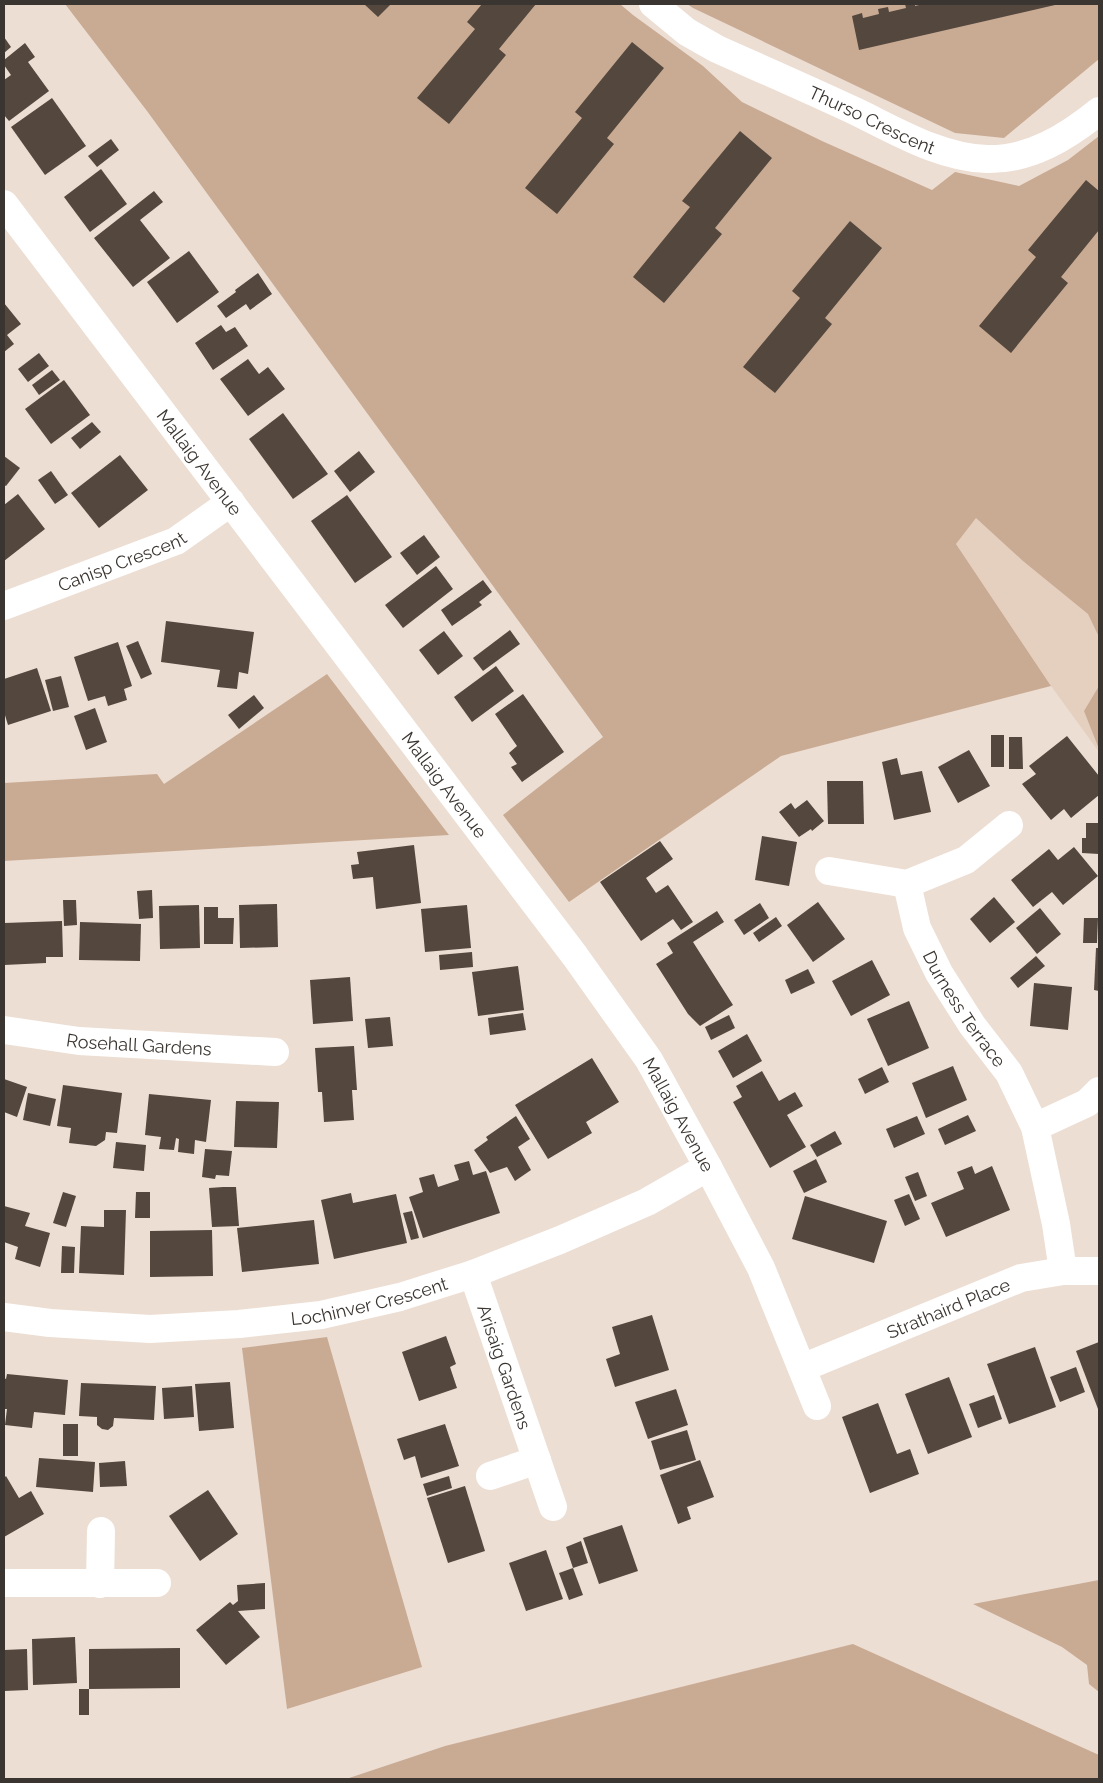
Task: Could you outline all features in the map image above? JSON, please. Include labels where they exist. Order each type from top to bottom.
[{"type":"street","name":"Thurso Crescent","points":[[653,4],[687,32],[717,49],[940,151],[986,159],[1020,156],[1050,144],[1080,126],[1099,110]]},
{"type":"street","name":"Mallaig Avenue","points":[[6,212],[231,502],[575,956],[649,1060],[761,1268],[817,1406]]},
{"type":"street","name":"Canisp Crescent","points":[[4,606],[176,541],[231,502]]},
{"type":"street","points":[[829,871],[907,884],[966,860],[1009,825]]},
{"type":"street","name":"Durness Terrace","points":[[907,884],[917,928],[939,973],[972,1025],[1009,1073],[1035,1127],[1056,1224],[1063,1271]]},
{"type":"street","name":"Rosehall Gardens","points":[[4,1030],[79,1041],[275,1052]]},
{"type":"street","points":[[1035,1127],[1087,1103],[1099,1091]]},
{"type":"street","name":"Lochinver Crescent","points":[[4,1317],[50,1323],[150,1329],[239,1324],[321,1315],[400,1297],[473,1274],[560,1240],[647,1202],[708,1167]]},
{"type":"street","name":"Strathaird Place","points":[[802,1368],[1021,1278],[1063,1271],[1099,1271]]},
{"type":"street","name":"Arisaig Gardens","points":[[473,1274],[553,1508]]},
{"type":"street","points":[[490,1476],[537,1460]]},
{"type":"street","points":[[100,1584],[102,1531]]},
{"type":"street","points":[[4,1583],[157,1583]]},
{"type":"shaded area","points":[[65,4],[620,4],[703,66],[742,102],[822,141],[932,190],[955,172],[1019,186],[1068,160],[1099,136],[1099,637],[1088,614],[1023,561],[976,518],[956,544],[1051,686],[781,756],[569,902],[503,815],[603,737],[147,111]]},
{"type":"shaded area","points":[[687,4],[1099,4],[1099,59],[1004,138],[955,133]]},
{"type":"shaded area","points":[[1099,385],[1099,752],[1051,686],[956,544],[1053,415]]},
{"type":"shaded area","points":[[327,674],[449,835],[4,861],[4,783],[157,774],[164,784]]},
{"type":"shaded area","points":[[1099,686],[1099,749],[1084,711]]},
{"type":"shaded area","points":[[327,1337],[422,1667],[287,1709],[242,1348]]},
{"type":"shaded area","points":[[1099,1580],[1099,1692],[1089,1684],[1087,1665],[1062,1647],[973,1604]]},
{"type":"shaded area","points":[[853,1644],[1099,1755],[1099,1779],[346,1779],[445,1746]]},
{"type":"building","points":[[364,4],[391,4],[378,17]]},
{"type":"building","points":[[482,4],[536,4],[499,49],[506,55],[449,124],[417,98],[475,29],[467,22]]},
{"type":"building","points":[[905,4],[915,4],[915,6],[923,4],[1055,5],[859,50],[852,16],[862,13],[863,18],[879,14],[878,9],[888,7],[889,12],[906,8]]},
{"type":"building","points":[[4,37],[11,47],[4,53]]},
{"type":"building","points":[[632,42],[664,68],[607,138],[614,144],[557,214],[525,188],[582,118],[575,112]]},
{"type":"building","points":[[25,43],[35,57],[28,62],[49,91],[9,121],[4,115],[4,80],[11,75],[4,65],[4,60]]},
{"type":"building","points":[[52,98],[86,146],[45,175],[11,127]]},
{"type":"building","points":[[740,131],[772,158],[715,228],[722,234],[664,303],[633,277],[690,207],[682,201]]},
{"type":"building","points":[[111,139],[119,150],[97,167],[88,156]]},
{"type":"building","points":[[101,169],[127,204],[90,232],[64,197]]},
{"type":"building","points":[[1086,180],[1099,191],[1099,230],[1061,277],[1068,283],[1011,353],[979,326],[1036,257],[1028,250]]},
{"type":"building","points":[[154,191],[163,202],[140,220],[170,258],[133,287],[94,238]]},
{"type":"building","points":[[850,221],[882,248],[825,318],[832,324],[775,393],[743,367],[800,298],[792,291]]},
{"type":"building","points":[[189,251],[219,292],[177,323],[147,282]]},
{"type":"building","points":[[258,273],[272,294],[250,310],[246,304],[226,318],[217,306]]},
{"type":"building","points":[[4,303],[21,324],[7,335],[14,344],[4,352]]},
{"type":"building","points":[[221,325],[226,332],[235,327],[248,346],[213,370],[195,343]]},
{"type":"building","points":[[39,353],[49,366],[28,382],[18,369]]},
{"type":"building","points":[[248,359],[259,374],[268,367],[285,389],[248,416],[220,379]]},
{"type":"building","points":[[52,370],[60,380],[39,395],[32,385]]},
{"type":"building","points":[[64,380],[90,415],[51,444],[25,409]]},
{"type":"building","points":[[283,413],[328,474],[293,499],[249,439]]},
{"type":"building","points":[[92,422],[101,432],[80,449],[71,438]]},
{"type":"building","points":[[359,451],[375,472],[350,492],[334,471]]},
{"type":"building","points":[[120,455],[148,490],[99,528],[71,493]]},
{"type":"building","points":[[4,456],[20,468],[6,486],[4,485]]},
{"type":"building","points":[[51,471],[68,495],[55,504],[38,480]]},
{"type":"building","points":[[18,494],[45,529],[4,561],[4,505]]},
{"type":"building","points":[[347,495],[392,557],[355,583],[311,521]]},
{"type":"building","points":[[424,535],[440,557],[417,575],[400,553]]},
{"type":"building","points":[[436,566],[453,589],[403,628],[385,605]]},
{"type":"building","points":[[483,580],[492,592],[479,602],[482,605],[452,626],[441,610]]},
{"type":"building","points":[[166,621],[254,632],[248,674],[239,672],[237,689],[217,687],[220,670],[161,662]]},
{"type":"building","points":[[510,630],[520,644],[483,671],[473,658]]},
{"type":"building","points":[[444,631],[463,656],[438,675],[419,650]]},
{"type":"building","points":[[138,641],[152,674],[141,679],[126,646]]},
{"type":"building","points":[[118,642],[132,686],[124,689],[127,700],[108,706],[105,696],[88,701],[74,657]]},
{"type":"building","points":[[496,666],[514,691],[472,722],[454,697]]},
{"type":"building","points":[[37,668],[51,711],[8,725],[4,712],[4,679]]},
{"type":"building","points":[[61,676],[69,707],[53,711],[45,680]]},
{"type":"building","points":[[523,694],[564,752],[522,782],[511,767],[517,764],[509,753],[517,746],[495,714]]},
{"type":"building","points":[[254,695],[264,708],[239,729],[228,715]]},
{"type":"building","points":[[95,708],[107,742],[86,750],[74,716]]},
{"type":"building","points":[[991,735],[1004,735],[1004,767],[991,767]]},
{"type":"building","points":[[1067,736],[1099,776],[1099,795],[1071,818],[1064,809],[1051,820],[1022,784],[1036,774],[1029,766]]},
{"type":"building","points":[[1009,737],[1022,737],[1023,769],[1009,769]]},
{"type":"building","points":[[969,750],[990,786],[958,803],[938,767]]},
{"type":"building","points":[[897,758],[901,775],[922,771],[931,812],[894,820],[882,762]]},
{"type":"building","points":[[827,781],[863,781],[864,824],[828,824]]},
{"type":"building","points":[[807,800],[824,821],[812,831],[811,829],[799,837],[779,812],[791,803],[795,809]]},
{"type":"building","points":[[1086,823],[1099,823],[1099,854],[1082,853],[1082,838],[1086,838]]},
{"type":"building","points":[[762,836],[797,842],[789,886],[755,880]]},
{"type":"building","points":[[660,841],[673,859],[646,878],[656,893],[668,885],[693,922],[681,930],[673,919],[641,941],[600,882]]},
{"type":"building","points":[[414,845],[421,903],[376,909],[373,877],[353,879],[351,865],[359,864],[357,852]]},
{"type":"building","points":[[1074,847],[1098,876],[1063,905],[1052,892],[1033,907],[1011,880],[1049,849],[1058,860]]},
{"type":"building","points":[[152,890],[153,918],[139,919],[137,891]]},
{"type":"building","points":[[994,897],[1015,922],[990,943],[970,919]]},
{"type":"building","points":[[63,900],[76,900],[77,925],[64,926]]},
{"type":"building","points":[[818,902],[845,939],[813,962],[787,925]]},
{"type":"building","points":[[760,903],[769,918],[744,935],[734,920]]},
{"type":"building","points":[[277,904],[278,947],[240,948],[239,905]]},
{"type":"building","points":[[199,905],[200,948],[160,949],[159,906]]},
{"type":"building","points":[[467,905],[471,948],[425,952],[421,909]]},
{"type":"building","points":[[204,907],[218,907],[218,918],[234,918],[233,944],[204,944]]},
{"type":"building","points":[[1040,908],[1061,934],[1037,954],[1016,928]]},
{"type":"building","points":[[717,911],[724,922],[693,942],[733,1005],[700,1026],[688,1014],[656,964],[673,953],[667,943]]},
{"type":"building","points":[[776,917],[782,926],[759,942],[753,933]]},
{"type":"building","points":[[1084,918],[1098,918],[1097,943],[1083,943]]},
{"type":"building","points":[[62,921],[63,957],[46,957],[46,963],[4,965],[4,923]]},
{"type":"building","points":[[80,922],[141,924],[140,961],[79,960]]},
{"type":"building","points":[[1096,948],[1099,948],[1099,991],[1094,990]]},
{"type":"building","points":[[472,952],[473,967],[440,970],[439,955]]},
{"type":"building","points":[[1036,956],[1045,966],[1018,988],[1010,978]]},
{"type":"building","points":[[872,960],[890,995],[851,1016],[832,981]]},
{"type":"building","points":[[518,966],[524,1010],[478,1016],[472,972]]},
{"type":"building","points":[[808,969],[815,983],[791,994],[785,980]]},
{"type":"building","points":[[350,977],[353,1021],[313,1024],[310,980]]},
{"type":"building","points":[[1034,983],[1072,987],[1068,1030],[1030,1026]]},
{"type":"building","points":[[909,1001],[929,1048],[888,1066],[867,1019]]},
{"type":"building","points":[[523,1013],[526,1030],[490,1035],[488,1018]]},
{"type":"building","points":[[729,1015],[735,1028],[711,1040],[705,1027]]},
{"type":"building","points":[[390,1017],[393,1046],[368,1048],[365,1019]]},
{"type":"building","points":[[747,1034],[762,1061],[733,1078],[718,1051]]},
{"type":"building","points":[[354,1046],[357,1090],[352,1090],[354,1120],[324,1122],[322,1092],[318,1092],[315,1048]]},
{"type":"building","points":[[592,1058],[619,1102],[586,1122],[592,1133],[548,1159],[515,1105]]},
{"type":"building","points":[[953,1066],[967,1100],[926,1118],[912,1083]]},
{"type":"building","points":[[882,1067],[889,1082],[865,1094],[858,1079]]},
{"type":"building","points":[[762,1071],[779,1101],[795,1092],[803,1106],[787,1115],[806,1147],[770,1168],[733,1102],[742,1097],[736,1086]]},
{"type":"building","points":[[4,1079],[27,1087],[17,1117],[4,1112]]},
{"type":"building","points":[[63,1085],[122,1093],[117,1133],[106,1132],[105,1140],[96,1146],[69,1143],[71,1128],[57,1126]]},
{"type":"building","points":[[28,1093],[56,1099],[50,1126],[23,1120]]},
{"type":"building","points":[[149,1094],[211,1100],[206,1142],[195,1140],[194,1154],[178,1152],[179,1139],[176,1138],[174,1150],[159,1149],[161,1137],[145,1135]]},
{"type":"building","points":[[236,1101],[279,1102],[277,1148],[234,1147]]},
{"type":"building","points":[[968,1115],[976,1131],[945,1145],[938,1129]]},
{"type":"building","points":[[516,1116],[530,1139],[518,1147],[531,1170],[515,1181],[507,1167],[490,1173],[474,1150],[488,1140],[486,1137]]},
{"type":"building","points":[[917,1116],[925,1134],[894,1148],[886,1129]]},
{"type":"building","points":[[835,1131],[842,1144],[817,1157],[810,1145]]},
{"type":"building","points":[[116,1142],[146,1145],[144,1171],[113,1168]]},
{"type":"building","points":[[205,1149],[232,1151],[229,1176],[216,1175],[215,1179],[202,1177]]},
{"type":"building","points":[[816,1159],[827,1182],[804,1193],[793,1171]]},
{"type":"building","points":[[469,1161],[473,1175],[486,1171],[500,1213],[423,1238],[409,1197],[423,1192],[419,1178],[434,1174],[438,1187],[459,1180],[454,1165]]},
{"type":"building","points":[[972,1166],[975,1174],[992,1166],[1010,1210],[946,1237],[931,1203],[964,1189],[957,1172]]},
{"type":"building","points":[[918,1172],[927,1196],[915,1201],[905,1177]]},
{"type":"building","points":[[236,1187],[239,1226],[212,1227],[209,1188]]},
{"type":"building","points":[[63,1192],[76,1196],[66,1227],[53,1223]]},
{"type":"building","points":[[136,1192],[150,1192],[150,1218],[135,1218]]},
{"type":"building","points":[[351,1193],[353,1203],[396,1194],[407,1243],[334,1259],[321,1200]]},
{"type":"building","points":[[909,1194],[920,1219],[905,1226],[894,1200]]},
{"type":"building","points":[[805,1196],[887,1221],[874,1263],[792,1239]]},
{"type":"building","points":[[4,1206],[30,1213],[25,1226],[50,1233],[40,1267],[15,1259],[18,1247],[4,1242]]},
{"type":"building","points":[[104,1210],[126,1210],[124,1275],[79,1273],[81,1226],[104,1227]]},
{"type":"building","points":[[412,1211],[419,1238],[411,1240],[403,1213]]},
{"type":"building","points":[[314,1220],[319,1264],[242,1272],[237,1228]]},
{"type":"building","points":[[212,1230],[213,1276],[150,1277],[150,1231]]},
{"type":"building","points":[[62,1246],[75,1247],[74,1273],[61,1273]]},
{"type":"building","points":[[652,1315],[669,1370],[615,1387],[606,1359],[620,1354],[612,1327]]},
{"type":"building","points":[[446,1336],[456,1364],[450,1367],[457,1388],[419,1401],[402,1352]]},
{"type":"building","points":[[1099,1342],[1099,1409],[1098,1409],[1076,1351]]},
{"type":"building","points":[[1035,1347],[1056,1407],[1009,1424],[987,1364]]},
{"type":"building","points":[[1076,1367],[1085,1392],[1060,1402],[1050,1377]]},
{"type":"building","points":[[7,1374],[68,1380],[65,1415],[34,1412],[32,1428],[5,1425],[7,1409],[4,1409],[4,1378],[6,1379]]},
{"type":"building","points":[[949,1377],[972,1437],[928,1454],[905,1394]]},
{"type":"building","points":[[230,1382],[234,1428],[199,1431],[195,1384]]},
{"type":"building","points":[[81,1383],[156,1386],[154,1420],[114,1418],[113,1426],[108,1430],[102,1429],[97,1425],[97,1417],[79,1416]]},
{"type":"building","points":[[192,1386],[194,1417],[164,1419],[162,1388]]},
{"type":"building","points":[[676,1389],[688,1425],[648,1439],[635,1402]]},
{"type":"building","points":[[994,1395],[1002,1419],[978,1428],[969,1404]]},
{"type":"building","points":[[878,1403],[897,1454],[910,1449],[919,1474],[870,1493],[842,1417]]},
{"type":"building","points":[[63,1424],[78,1424],[78,1456],[63,1456]]},
{"type":"building","points":[[445,1424],[459,1466],[421,1478],[415,1456],[404,1460],[397,1439]]},
{"type":"building","points":[[687,1430],[696,1460],[660,1470],[651,1441]]},
{"type":"building","points":[[39,1458],[95,1462],[93,1492],[36,1487]]},
{"type":"building","points":[[700,1460],[714,1497],[687,1507],[691,1519],[678,1524],[660,1475]]},
{"type":"building","points":[[125,1461],[127,1486],[100,1487],[99,1463]]},
{"type":"building","points":[[6,1476],[19,1498],[31,1491],[44,1514],[4,1537],[4,1478]]},
{"type":"building","points":[[449,1476],[452,1488],[427,1496],[423,1484]]},
{"type":"building","points":[[465,1486],[485,1551],[448,1563],[427,1498]]},
{"type":"building","points":[[208,1490],[238,1534],[200,1561],[169,1516]]},
{"type":"building","points":[[622,1525],[638,1571],[599,1584],[583,1538]]},
{"type":"building","points":[[581,1541],[588,1563],[573,1568],[566,1547]]},
{"type":"building","points":[[546,1550],[563,1599],[526,1611],[509,1563]]},
{"type":"building","points":[[573,1568],[583,1595],[569,1600],[559,1573]]},
{"type":"building","points":[[265,1583],[265,1609],[238,1611],[260,1637],[226,1665],[196,1630],[230,1602],[233,1605],[238,1601],[237,1585]]},
{"type":"building","points":[[75,1637],[77,1683],[33,1685],[32,1639]]},
{"type":"building","points":[[180,1648],[180,1688],[89,1689],[89,1649]]},
{"type":"building","points":[[27,1649],[28,1690],[4,1691],[4,1650]]},
{"type":"building","points":[[79,1689],[89,1689],[89,1715],[79,1715]]}]
